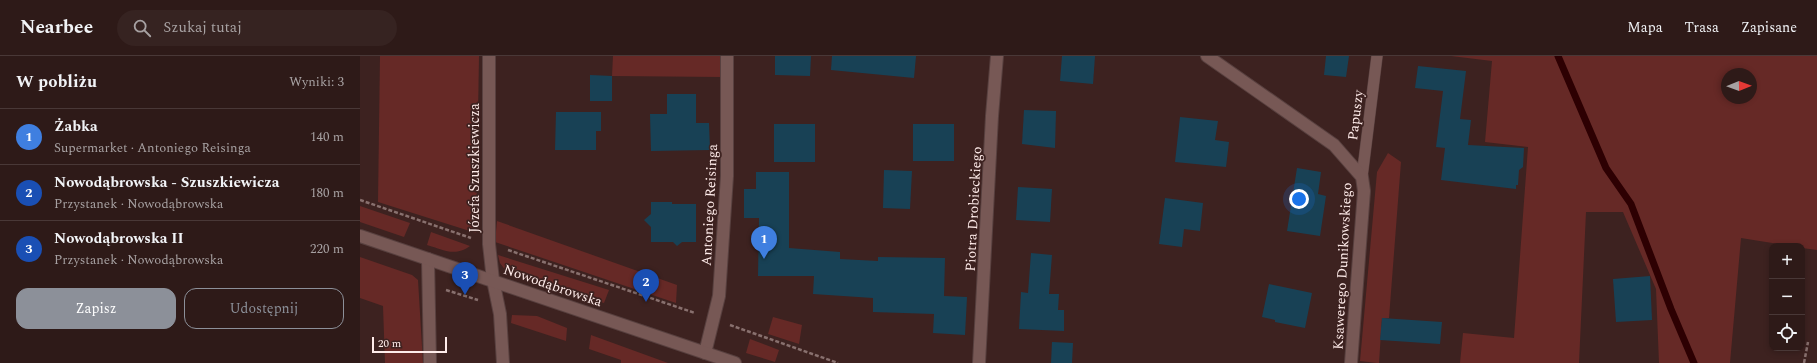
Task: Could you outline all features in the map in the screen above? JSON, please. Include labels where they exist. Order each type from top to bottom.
[{"type":"street","name":"Józefa Szuszkiewicza","points":[[489,56],[489,244],[493,280],[500,314],[503,363]]},
{"type":"street","name":"Antoniego Reisinga","points":[[705,353],[719,296],[727,176],[727,56]]},
{"type":"street","name":"Piotra Drobieckiego","points":[[980,363],[992,116],[997,56]]},
{"type":"street","name":"Ksawerego Dunikowskiego","points":[[1207,56],[1334,145],[1362,177],[1364,191],[1351,363]]},
{"type":"street","name":"Nowodąbrowska","points":[[360,236],[735,363]]},
{"type":"street","points":[[428,259],[430,363]]},
{"type":"lane","name":"Papuszy","points":[[1362,177],[1377,56]]},
{"type":"path","points":[[360,200],[713,319],[838,363]]},
{"type":"path","points":[[1804,363],[1808,342]]},
{"type":"shaded area","points":[[380,56],[479,56],[476,233],[378,202]]},
{"type":"shaded area","points":[[613,56],[722,56],[722,77],[612,76]]},
{"type":"shaded area","points":[[1451,56],[1817,56],[1817,250],[1805,248],[1805,243],[1772,243],[1741,238],[1730,363],[1659,363],[1656,289],[1623,212],[1586,212],[1579,363],[1460,363],[1463,333],[1514,338],[1528,147],[1485,142],[1492,61]]},
{"type":"shaded area","points":[[1388,153],[1401,162],[1389,318],[1382,318],[1379,363],[1377,363],[1360,361],[1377,172]]},
{"type":"shaded area","points":[[360,206],[410,223],[404,237],[360,222]]},
{"type":"shaded area","points":[[497,221],[677,285],[676,303],[495,242]]},
{"type":"shaded area","points":[[431,232],[470,246],[459,251],[449,252],[427,245]]},
{"type":"shaded area","points":[[498,255],[609,290],[604,303],[506,271],[500,263]]},
{"type":"shaded area","points":[[360,257],[412,275],[418,280],[423,363],[385,363],[383,306],[360,298]]},
{"type":"shaded area","points":[[512,315],[537,316],[567,328],[566,341],[511,323]]},
{"type":"shaded area","points":[[773,317],[802,325],[799,344],[768,334]]},
{"type":"shaded area","points":[[591,335],[668,363],[621,363],[621,360],[589,349]]},
{"type":"shaded area","points":[[750,339],[779,350],[775,362],[746,353]]},
{"type":"building","points":[[775,56],[811,56],[810,76],[775,75]]},
{"type":"building","points":[[832,56],[916,56],[914,78],[831,70]]},
{"type":"building","points":[[1062,56],[1095,56],[1093,84],[1060,81]]},
{"type":"building","points":[[1326,56],[1349,56],[1346,77],[1324,75]]},
{"type":"building","points":[[1418,66],[1466,71],[1460,119],[1471,120],[1468,145],[1524,148],[1523,167],[1519,170],[1518,185],[1516,185],[1516,189],[1441,180],[1445,148],[1436,147],[1443,91],[1415,88]]},
{"type":"building","points":[[590,75],[612,76],[612,101],[590,101]]},
{"type":"building","points":[[667,94],[696,94],[696,123],[709,123],[710,150],[651,151],[650,114],[667,114]]},
{"type":"building","points":[[1024,110],[1056,111],[1055,148],[1022,144]]},
{"type":"building","points":[[556,112],[601,112],[601,131],[596,131],[596,150],[555,150]]},
{"type":"building","points":[[1180,117],[1218,121],[1215,140],[1229,142],[1226,167],[1175,162]]},
{"type":"building","points":[[774,124],[815,124],[815,162],[774,162]]},
{"type":"building","points":[[913,124],[954,124],[954,161],[913,161]]},
{"type":"building","points":[[1297,168],[1321,172],[1318,194],[1326,196],[1320,236],[1287,231]]},
{"type":"building","points":[[884,170],[912,171],[910,209],[883,208]]},
{"type":"building","points":[[756,172],[789,172],[789,248],[840,252],[840,259],[878,261],[878,257],[945,258],[944,296],[967,297],[965,335],[933,333],[934,314],[873,312],[873,298],[813,294],[814,276],[758,276],[759,218],[744,218],[744,189],[756,189]]},
{"type":"building","points":[[1018,187],[1052,189],[1050,222],[1016,220]]},
{"type":"building","points":[[1165,198],[1203,203],[1200,231],[1184,229],[1182,247],[1159,244]]},
{"type":"building","points":[[651,202],[696,204],[696,242],[682,242],[677,246],[673,242],[651,242],[651,227],[644,220],[651,214]]},
{"type":"building","points":[[1031,253],[1052,255],[1049,294],[1059,294],[1058,310],[1064,310],[1064,331],[1019,329],[1021,292],[1028,293]]},
{"type":"building","points":[[1650,276],[1652,320],[1616,322],[1613,279]]},
{"type":"building","points":[[1269,284],[1312,293],[1305,328],[1275,322],[1275,320],[1262,317]]},
{"type":"building","points":[[1382,318],[1442,322],[1440,344],[1380,340]]},
{"type":"building","points":[[1052,342],[1073,343],[1072,363],[1051,363]]},
{"type":"waterway","points":[[1558,56],[1606,168],[1631,204],[1671,309],[1694,363]]},
{"type":"place","name":"Żabka","points":[[764,259]]},
{"type":"place","name":"Nowodąbrowska II","points":[[465,295]]},
{"type":"place","name":"Nowodąbrowska - Szuszkiewicza","points":[[646,302]]}]
